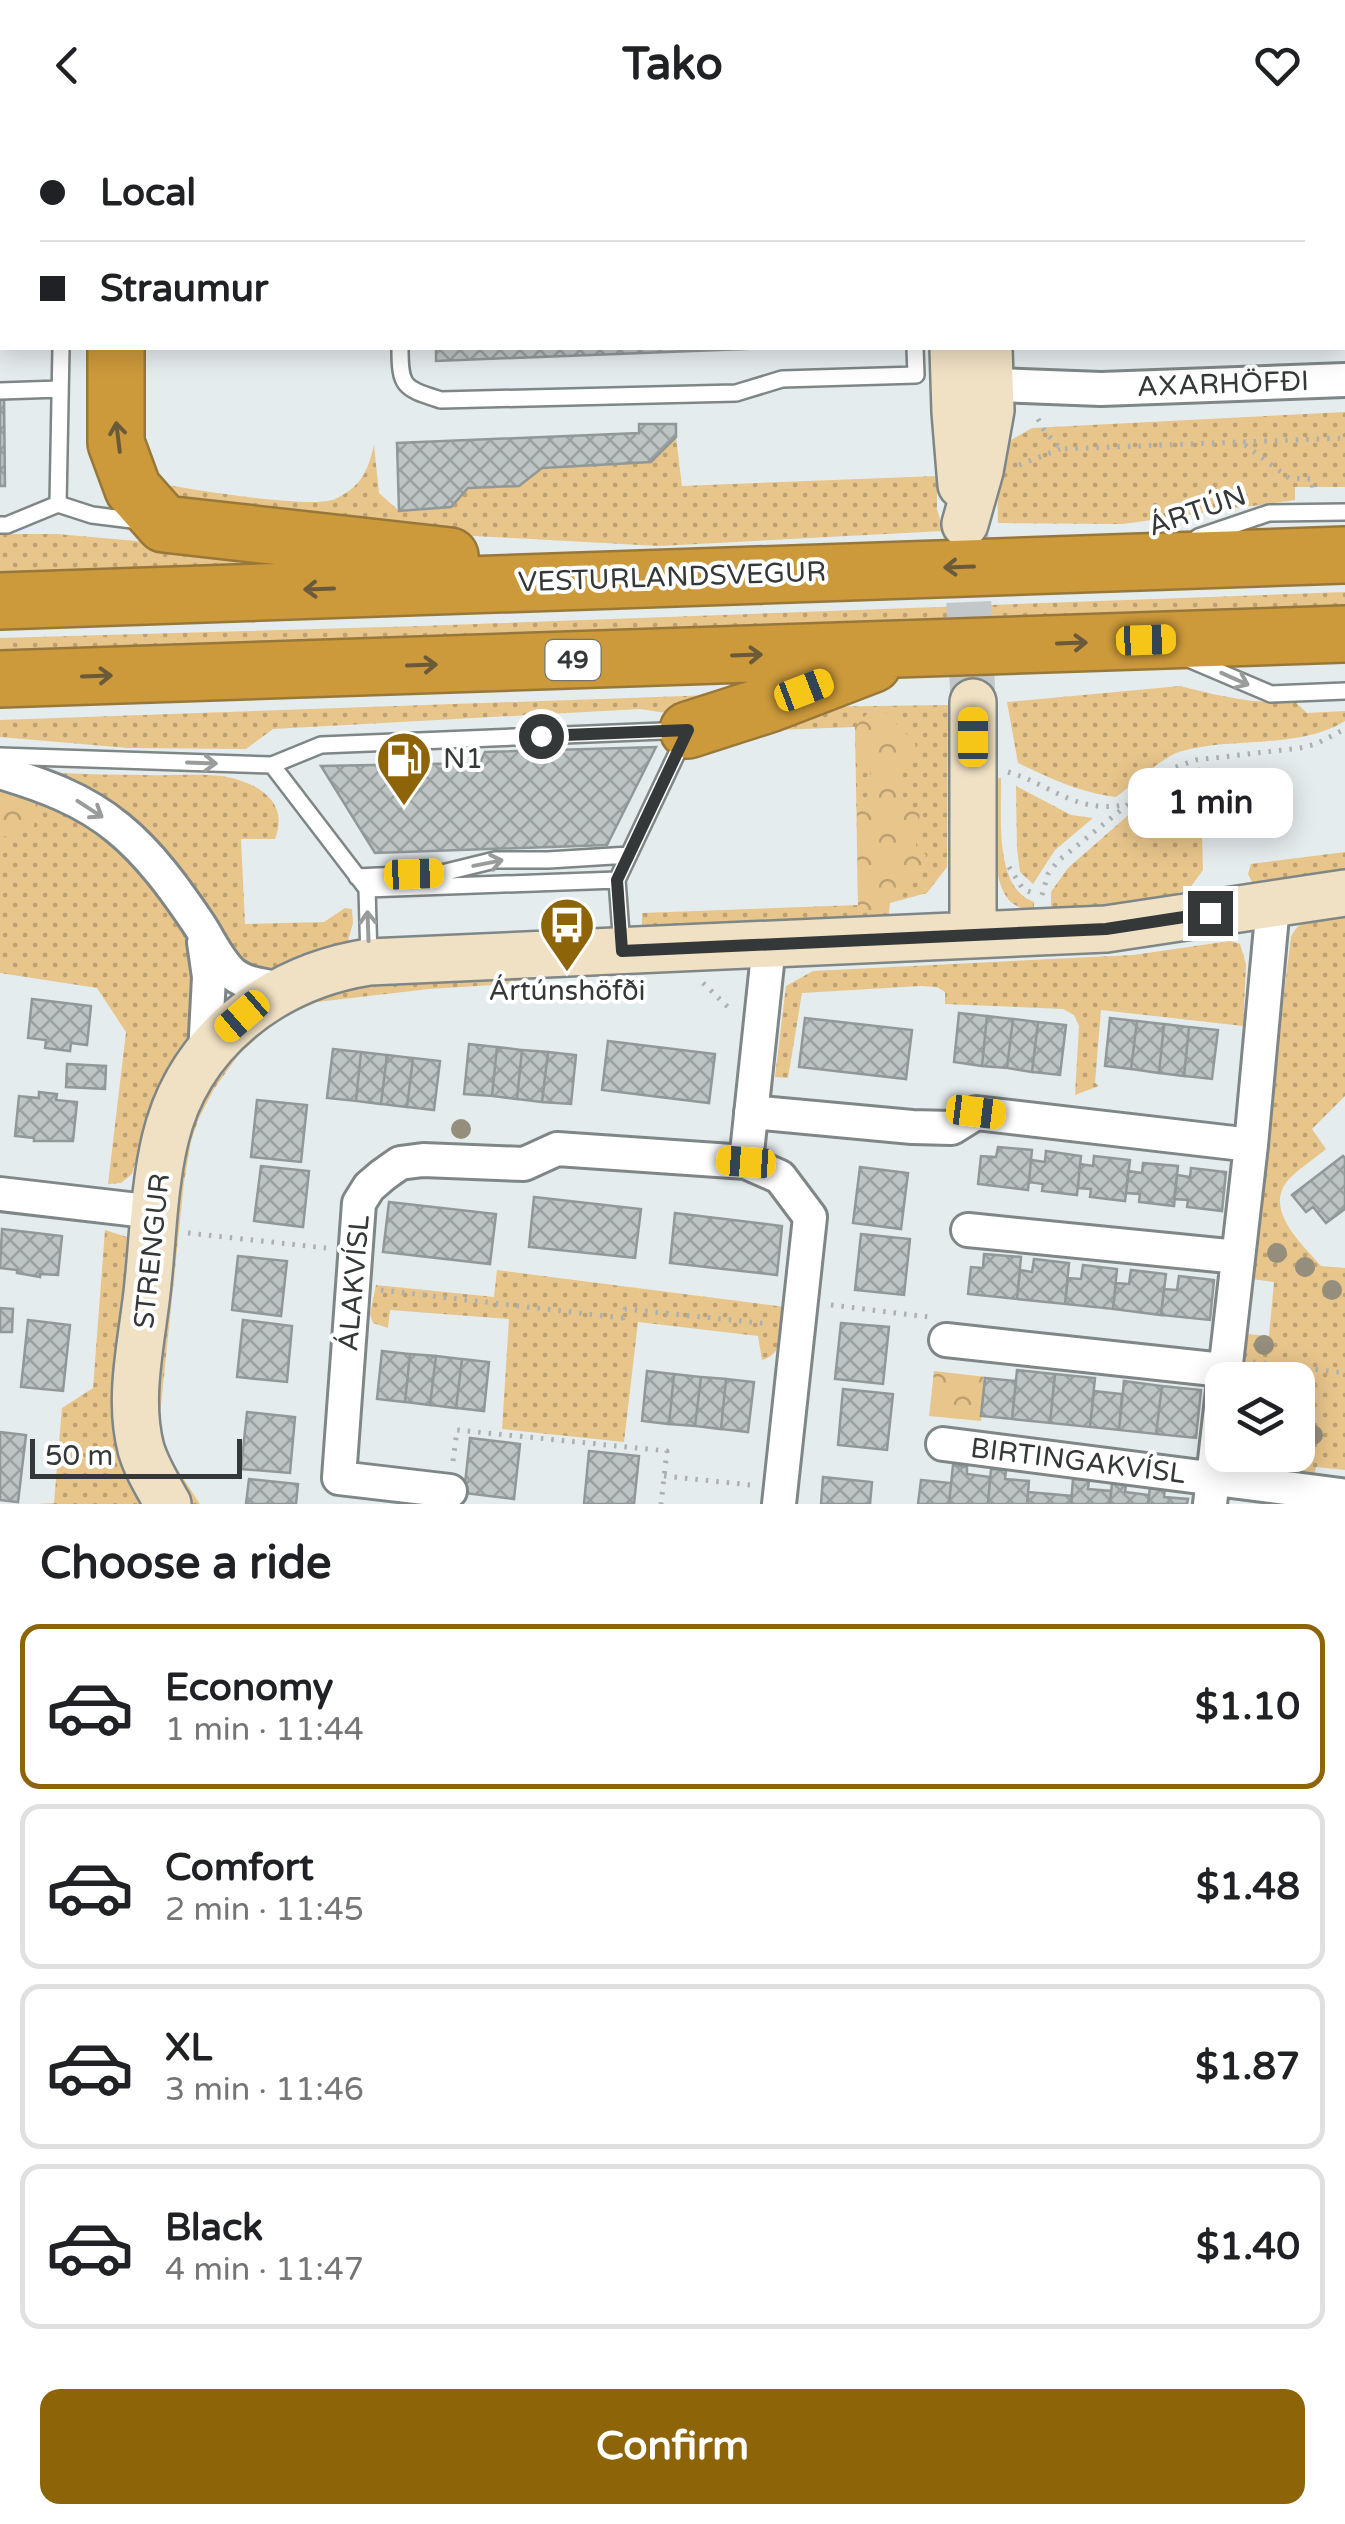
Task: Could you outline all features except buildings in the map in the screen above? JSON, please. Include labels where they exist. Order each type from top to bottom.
[{"type":"highway","points":[[116,350],[116,443],[132,489],[164,524],[647,578]]},
{"type":"highway","name":"VESTURLANDSVEGUR","points":[[0,601],[1345,554]]},
{"type":"highway","name":"49","points":[[0,679],[1345,634]]},
{"type":"highway","points":[[688,730],[912,650]]},
{"type":"street","name":"AXARHÖFÐI","points":[[976,376],[1101,389],[1345,380]]},
{"type":"street","points":[[973,702],[973,934]]},
{"type":"street","points":[[0,772],[53,788],[118,828],[151,860],[235,976],[252,984],[284,989]]},
{"type":"street","name":"STRENGUR","points":[[168,1504],[142,1450],[136,1410],[170,1222],[165,1140],[175,1108],[204,1054],[242,1016],[284,989],[325,972],[370,962],[1106,929],[1345,894]]},
{"type":"street","name":"BIRTINGAKVÍSL","points":[[1224,1362],[1251,1145],[1273,905]]},
{"type":"street","points":[[198,923],[210,976],[204,1054]]},
{"type":"street","points":[[746,1162],[769,945]]},
{"type":"street","points":[[751,1112],[952,1128],[976,1112],[1251,1145]]},
{"type":"street","name":"ÁLAKVÍSL","points":[[450,1491],[339,1478],[359,1204],[369,1187],[400,1163],[423,1160],[524,1164],[557,1149],[746,1162],[780,1178],[810,1217],[780,1496]]},
{"type":"street","points":[[0,1194],[170,1222]]},
{"type":"street","points":[[968,1230],[1238,1258]]},
{"type":"street","points":[[946,1340],[1205,1362]]},
{"type":"street","name":"BIRTINGAKVÍSL","points":[[943,1444],[1211,1491],[1341,1495]]},
{"type":"lane","points":[[58,504],[61,350]]},
{"type":"lane","points":[[400,350],[400,375],[411,390],[441,400],[736,393],[782,378],[916,375],[915,350]]},
{"type":"lane","points":[[0,392],[60,389]]},
{"type":"lane","points":[[0,526],[58,504],[92,515],[164,524]]},
{"type":"lane","name":"ÁRTÚN","points":[[1126,562],[1268,514],[1345,512]]},
{"type":"lane","points":[[1146,640],[1271,694],[1345,691]]},
{"type":"lane","points":[[0,756],[272,765],[322,744],[688,730],[617,880],[622,951]]},
{"type":"lane","points":[[272,765],[362,883],[370,962]]},
{"type":"lane","points":[[362,883],[442,874],[495,860],[629,855]]},
{"type":"lane","points":[[362,883],[617,880]]},
{"type":"path","points":[[1038,419],[1062,449]]},
{"type":"path","points":[[1009,470],[1062,449],[1345,438]]},
{"type":"path","points":[[1242,443],[1289,478],[1312,482]]},
{"type":"path","points":[[1042,898],[1048,874],[1058,861],[1163,775],[1184,763],[1300,748],[1343,732]]},
{"type":"path","points":[[1005,771],[1083,805],[1128,804]]},
{"type":"path","points":[[170,1222],[338,1250]]},
{"type":"path","points":[[371,1289],[623,1318],[625,1308],[782,1326]]},
{"type":"path","points":[[828,1305],[939,1318],[946,1340]]},
{"type":"path","points":[[1315,1371],[1345,1373]]},
{"type":"path","points":[[450,1491],[457,1430],[667,1451],[661,1504]]},
{"type":"path","points":[[664,1476],[780,1496]]},
{"type":"green space","points":[[1345,412],[1345,487],[1295,487],[1295,500],[1123,524],[998,523],[997,464],[1011,440],[1032,428]]},
{"type":"green space","points":[[676,437],[682,486],[937,476],[937,509],[943,531],[659,546],[402,532],[160,509],[144,481],[243,496],[322,502],[335,499],[357,483],[374,445],[379,493],[398,510],[451,507],[468,488],[519,486],[542,468],[651,462]]},
{"type":"green space","points":[[0,534],[57,534],[501,573],[0,577]]},
{"type":"green space","points":[[1345,592],[1345,615],[0,658],[0,638]]},
{"type":"green space","points":[[1180,686],[1251,701],[1294,701],[1307,713],[1345,711],[1345,721],[1307,736],[1179,752],[1116,797],[1077,788],[1018,763],[1007,702]]},
{"type":"green space","points":[[741,694],[679,715],[640,709],[273,729],[246,749],[128,748],[0,737],[0,720]]},
{"type":"green space","points":[[948,705],[947,867],[927,893],[890,903],[889,914],[858,924],[642,925],[642,913],[858,905],[855,727],[748,731],[804,707]]},
{"type":"green space","points":[[886,713],[915,743],[917,758],[904,764],[900,774],[904,801],[920,813],[916,846],[926,855],[924,866],[915,871],[912,880],[891,890],[878,910],[865,912],[858,905],[857,808],[873,789],[869,764],[856,753],[855,727],[867,714]]},
{"type":"green space","points":[[1200,767],[1203,870],[1189,889],[1166,897],[1095,909],[1051,909],[1051,892],[1068,868],[1165,783]]},
{"type":"green space","points":[[56,773],[218,776],[261,790],[275,805],[278,826],[275,839],[241,839],[245,924],[324,922],[345,908],[352,909],[348,941],[301,962],[251,970],[130,825]]},
{"type":"green space","points":[[1001,778],[1006,866],[1021,894],[1034,902],[1034,913],[1012,903],[995,863],[990,779]]},
{"type":"green space","points":[[0,785],[85,824],[130,859],[192,942],[200,1015],[144,1133],[132,1174],[121,1183],[108,1184],[126,1032],[97,988],[0,973]]},
{"type":"green space","points":[[0,785],[36,800],[34,828],[13,837],[0,836]]},
{"type":"green space","points":[[1016,786],[1071,815],[1093,818],[1055,850],[1033,884],[1020,872]]},
{"type":"green space","points":[[1345,852],[1345,876],[1254,886],[1248,874],[1251,864]]},
{"type":"green space","points":[[1345,914],[1345,1096],[1312,1129],[1326,1149],[1289,1179],[1280,1202],[1295,1237],[1321,1266],[1345,1268],[1345,1470],[1316,1467],[1315,1472],[1315,1362],[1243,1362],[1247,1334],[1269,1336],[1274,1282],[1252,1279],[1250,1271],[1291,937],[1300,924],[1320,916]]},
{"type":"green space","points":[[1230,941],[1240,944],[1246,964],[1243,1026],[1101,1010],[1095,1083],[1099,1086],[1075,1095],[1079,1026],[1074,1015],[1063,1009],[945,1004],[945,992],[921,986],[802,993],[788,1078],[775,1077],[786,986],[813,971],[1133,955]]},
{"type":"green space","points":[[524,974],[525,983],[317,1002],[277,1020],[239,1054],[214,1089],[191,1141],[184,1182],[160,1415],[162,1446],[200,1504],[190,1504],[162,1462],[153,1397],[175,1173],[204,1086],[265,1018],[363,981]]},
{"type":"green space","points":[[105,1230],[127,1237],[113,1432],[130,1475],[149,1504],[37,1504],[54,1503],[62,1408],[93,1388]]},
{"type":"green space","points":[[497,1270],[785,1307],[781,1339],[775,1352],[762,1360],[758,1336],[638,1322],[624,1442],[502,1429],[509,1319],[390,1310],[388,1328],[373,1323],[370,1314],[376,1285],[494,1297]]},
{"type":"green space","points":[[934,1371],[986,1377],[981,1421],[929,1416]]},
{"type":"green space","points":[[1268,1472],[1315,1472],[1313,1481]]},
{"type":"tunnel","points":[[966,535],[973,702]]},
{"type":"place","name":"N1","points":[[404,808]]},
{"type":"place","name":"Ártúnshöfði","points":[[567,974]]},
{"type":"route","points":[[541,736],[688,730],[617,880],[622,951],[1106,929],[1210,913]]}]
